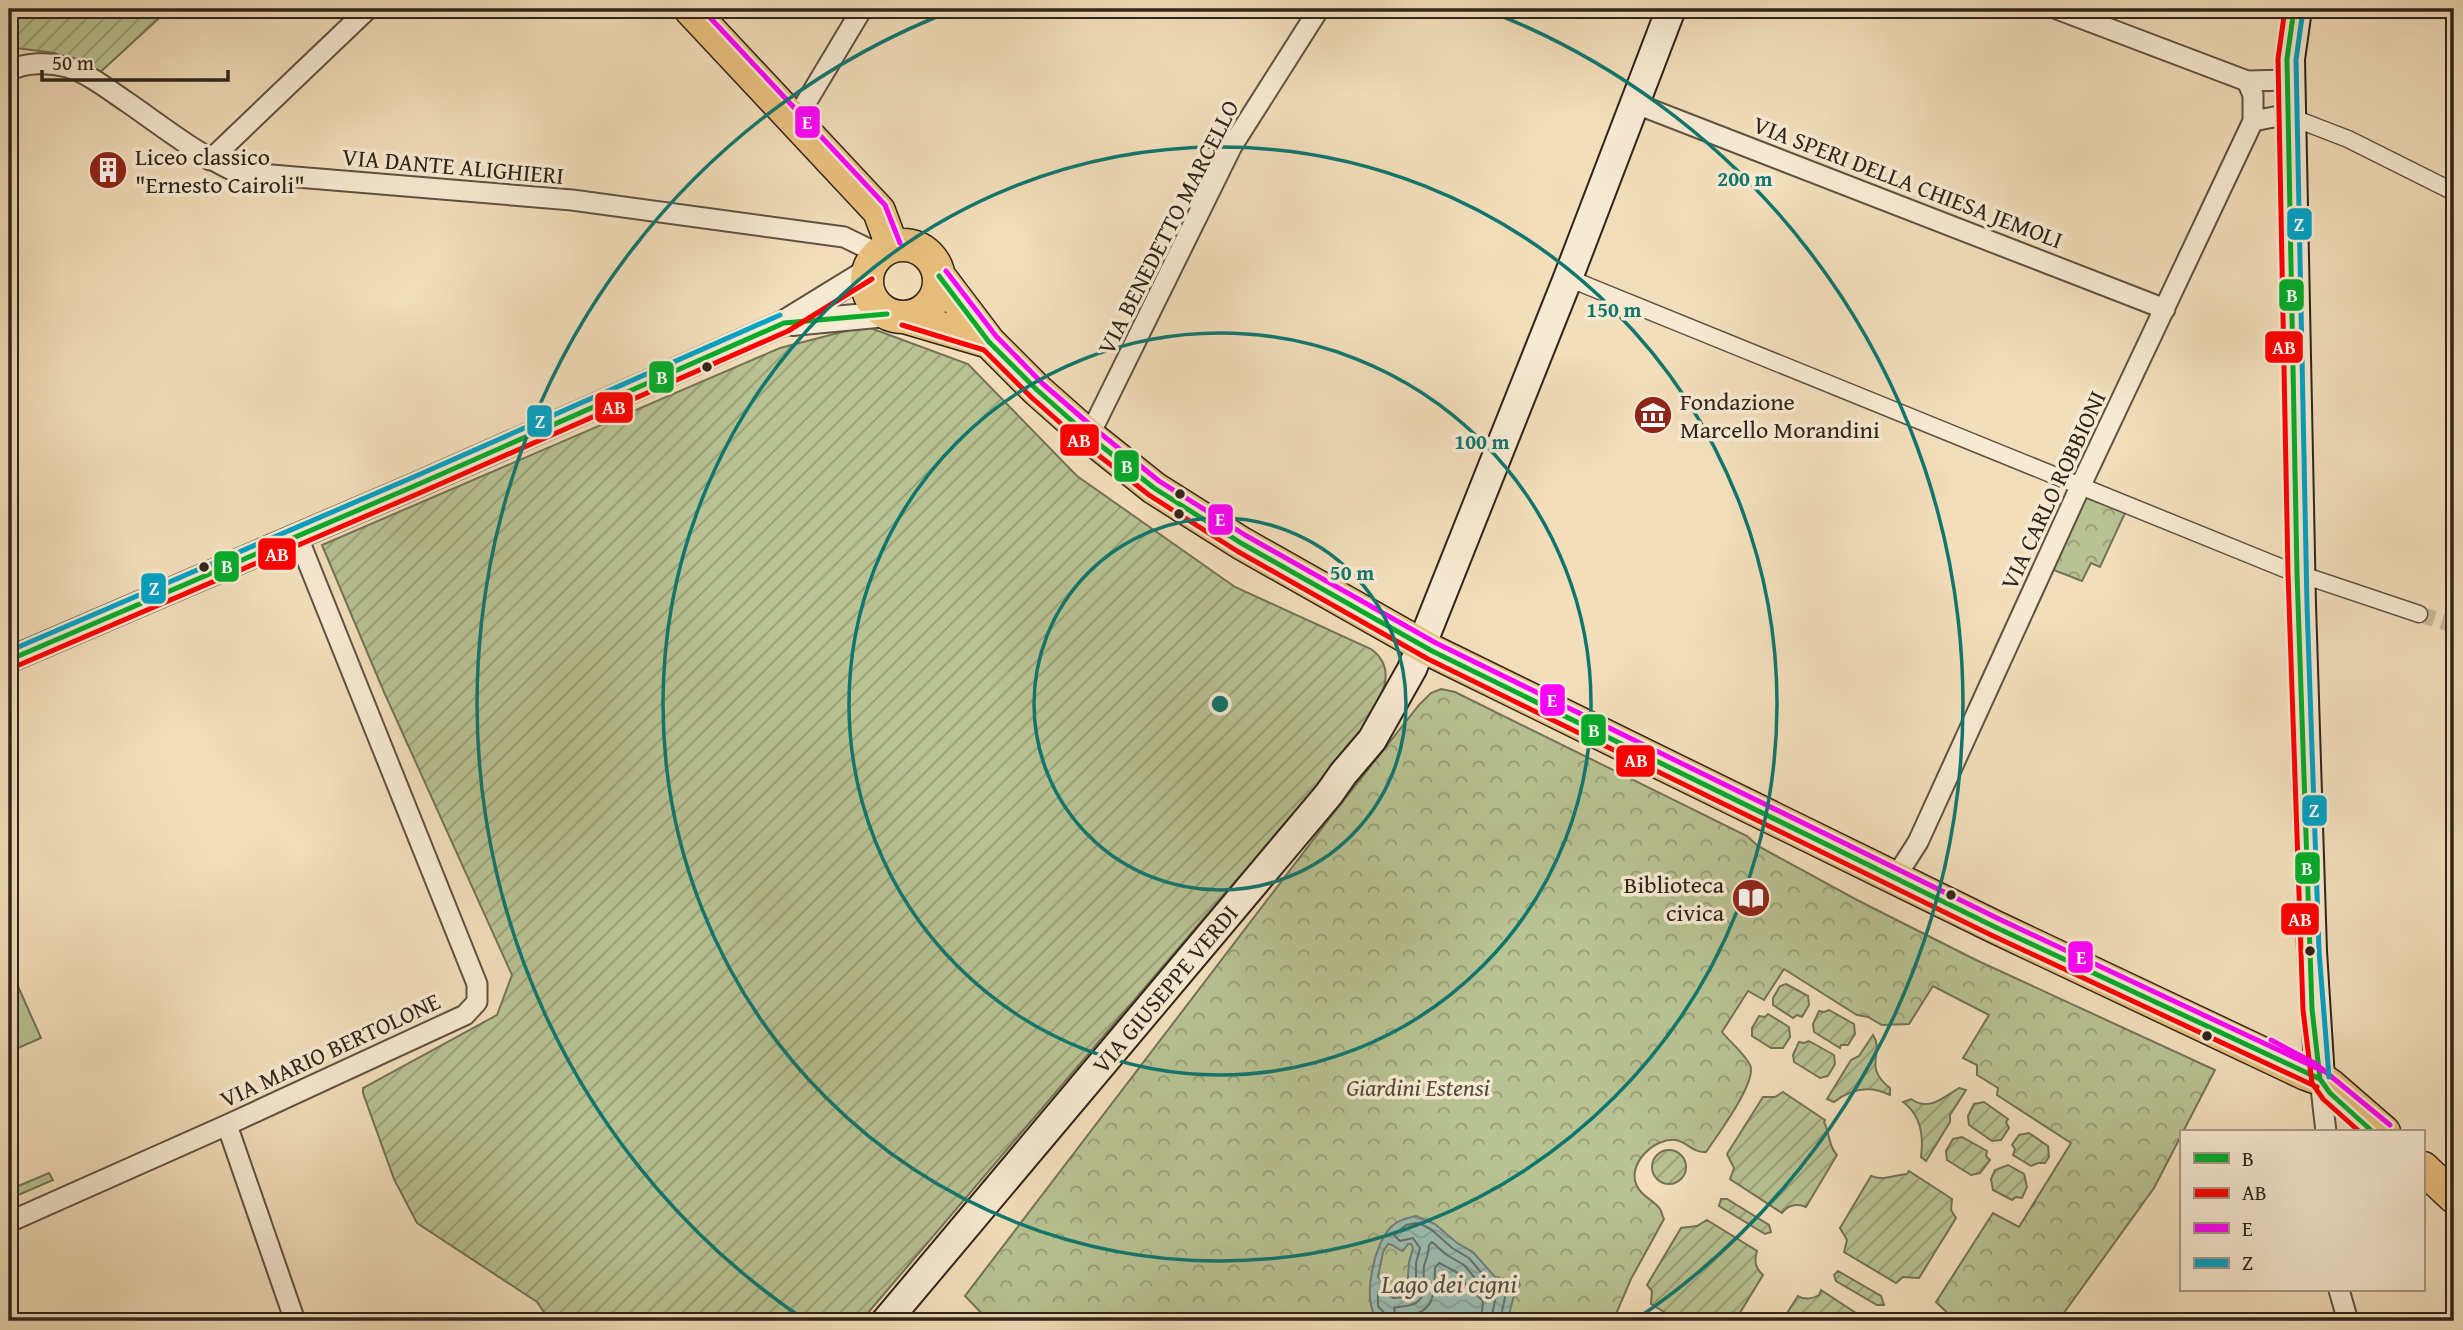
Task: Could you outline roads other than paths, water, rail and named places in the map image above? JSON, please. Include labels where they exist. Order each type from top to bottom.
[{"type":"main road","points":[[690,9],[879,211],[879,257],[867,284],[877,307],[895,315],[989,342]]},
{"type":"main road","name":"VIA GIUSEPPE VERDI","points":[[886,1321],[1372,740],[1412,669],[1568,278],[1671,9]]},
{"type":"main road","points":[[2297,9],[2290,80],[2300,575],[2312,951],[2320,1079],[2330,1093],[2372,1130]]},
{"type":"main road","points":[[879,257],[905,245],[917,247],[927,254],[935,264],[939,276],[989,342],[1037,390],[1154,488],[1241,543],[1443,656],[2320,1079],[2382,1130]]},
{"type":"main road","points":[[895,315],[916,314],[926,308],[934,299],[939,276]]},
{"type":"main road","points":[[2424,1169],[2454,1197]]},
{"type":"main road","points":[[2424,1179],[2454,1207]]},
{"type":"street","points":[[209,160],[368,9]]},
{"type":"street","points":[[795,121],[862,9]]},
{"type":"street","name":"VIA BENEDETTO MARCELLO","points":[[1089,436],[1232,146],[1319,9]]},
{"type":"street","points":[[2057,9],[2247,81],[2290,80]]},
{"type":"street","name":"VIA DANTE ALIGHIERI","points":[[9,71],[16,67],[42,63],[68,67],[103,85],[209,160],[236,172],[572,200],[844,237],[879,257]]},
{"type":"street","points":[[2247,81],[2253,95],[2253,121],[2279,116],[2291,117],[2348,139],[2454,192]]},
{"type":"street","name":"VIA SPERI DELLA CHIESA JEMOLI","points":[[1634,103],[2165,309]]},
{"type":"street","name":"VIA CARLO ROBBIONI","points":[[1897,876],[1917,842],[2080,487],[2253,121]]},
{"type":"street","points":[[9,660],[784,323],[879,257]]},
{"type":"street","points":[[1568,278],[2300,575],[2419,614]]},
{"type":"street","points":[[784,323],[895,315]]},
{"type":"street","name":"VIA MARIO BERTOLONE","points":[[9,1222],[227,1125],[465,1014],[477,1002],[477,984],[297,535]]},
{"type":"street","points":[[2320,1079],[2326,1130]]},
{"type":"street","points":[[227,1125],[295,1321]]},
{"type":"street","points":[[2340,1292],[2348,1321]]},
{"type":"water","name":"Lago dei cigni","points":[[1416,1216],[1435,1224],[1457,1243],[1473,1252],[1495,1277],[1518,1281],[1520,1285],[1515,1292],[1507,1321],[1386,1321],[1375,1316],[1370,1283],[1375,1257],[1385,1235],[1394,1225]],"holes":[[[1390,1244],[1403,1251],[1408,1244],[1413,1248],[1407,1290],[1391,1291],[1378,1277],[1383,1252]]]},
{"type":"tunnel","points":[[2419,614],[2454,625]]},
{"type":"place","name":"Liceo classico \"Ernesto Cairoli\"","points":[[108,170]]},
{"type":"place","name":"Fondazione Marcello Morandini","points":[[1653,415]]},
{"type":"place","name":"Biblioteca civica","points":[[1751,898]]},
{"type":"park label","name":"Giardini Estensi","points":[[1418,1087]]}]
